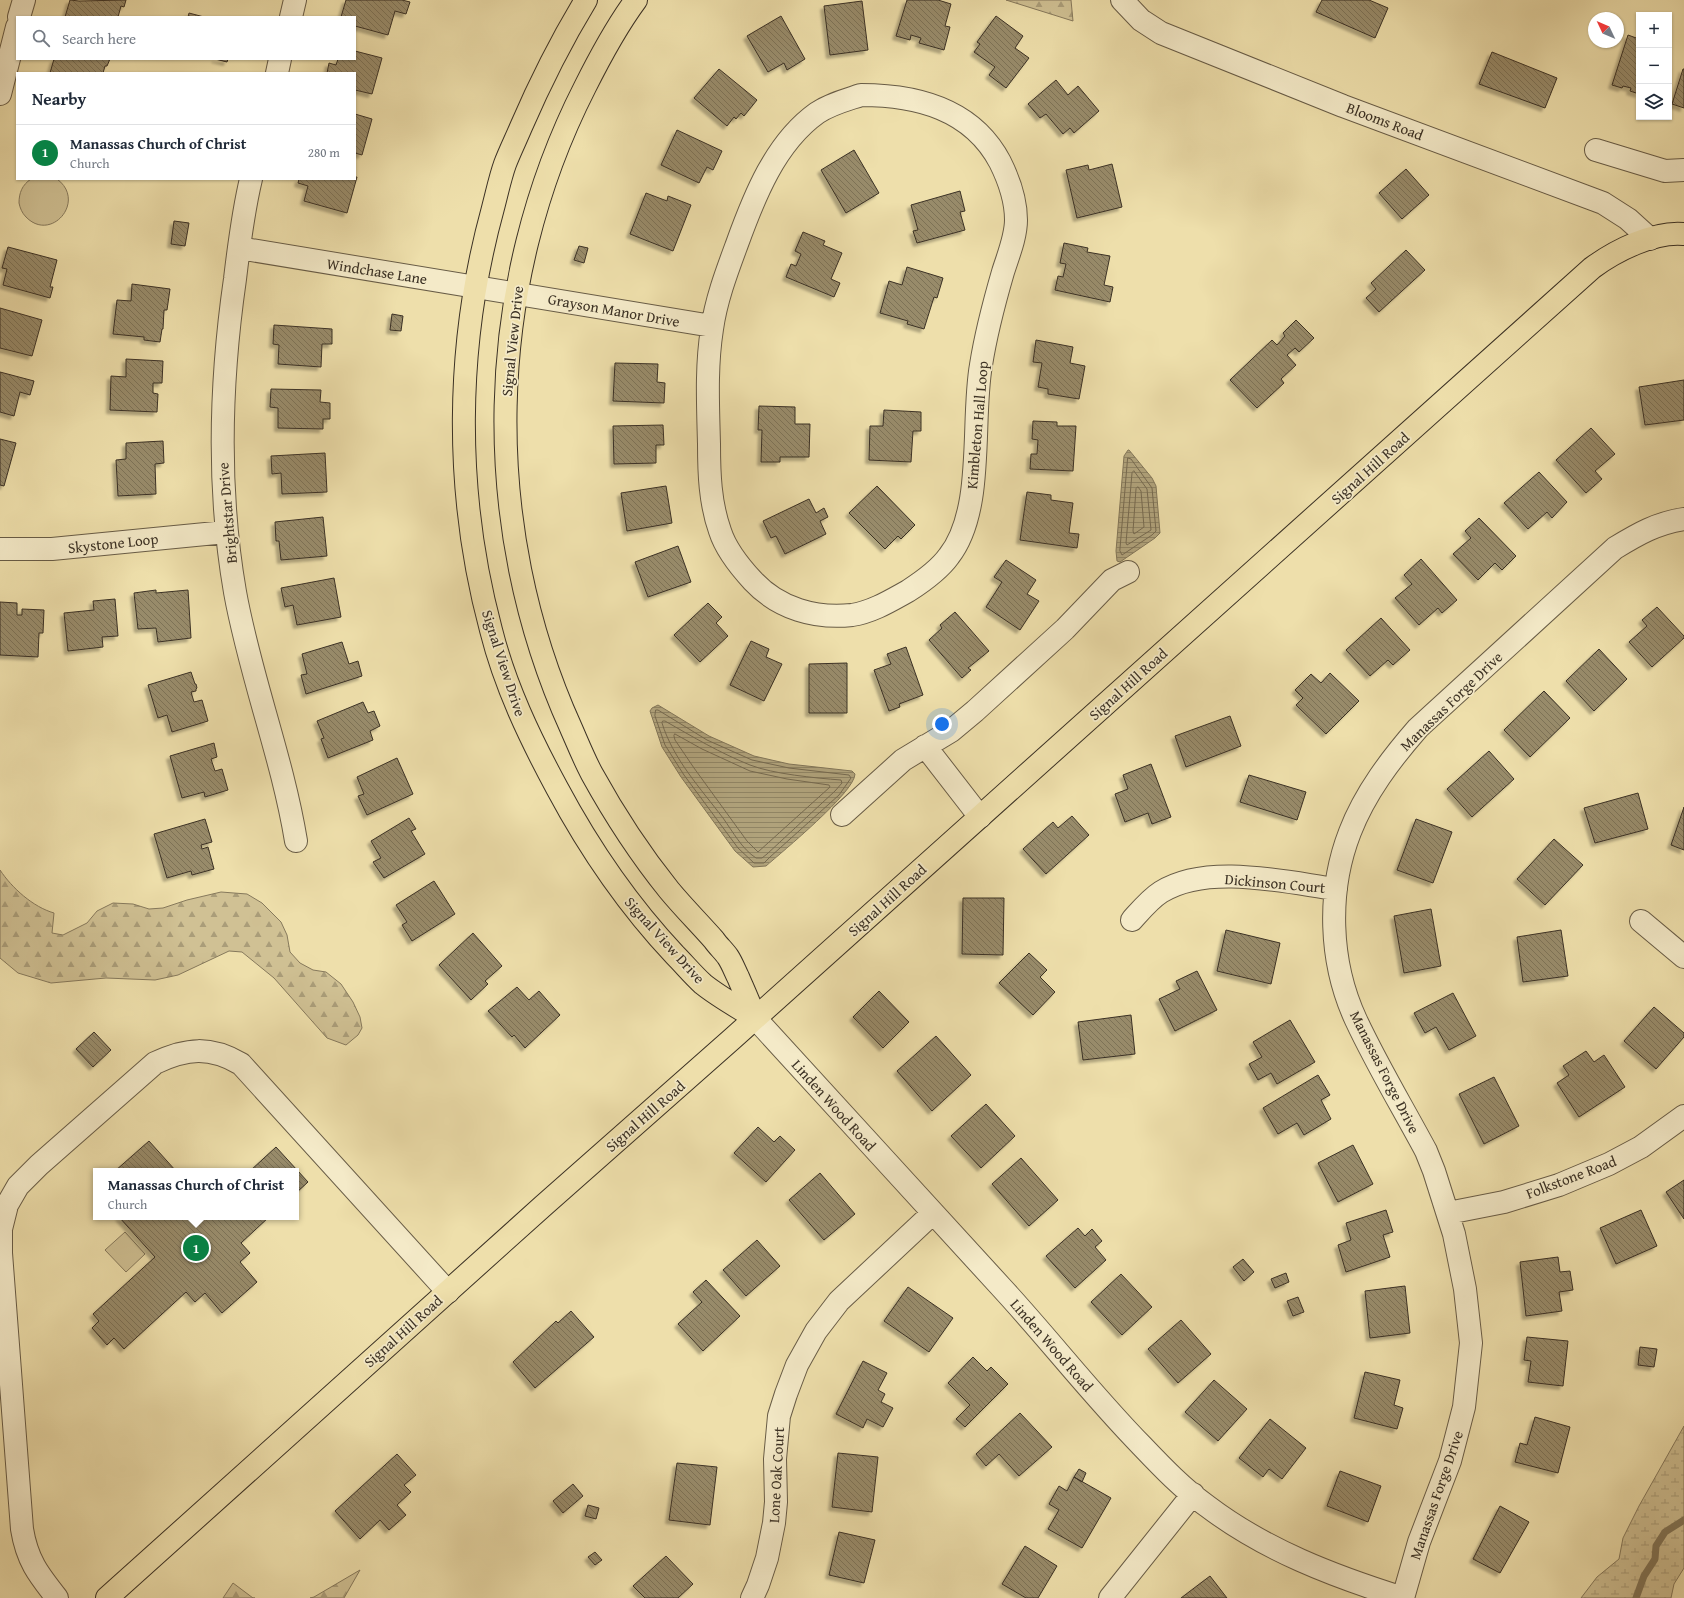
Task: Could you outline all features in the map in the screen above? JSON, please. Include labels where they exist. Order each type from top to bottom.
[{"type":"main road","name":"Signal View Drive","points":[[586,0],[564,35],[537,88],[506,163],[482,246],[470,317],[464,390],[463,448],[467,501],[476,567],[491,632],[509,686],[530,739],[570,813],[623,894],[653,930],[703,983],[755,1018]]},
{"type":"main road","name":"Signal View Drive","points":[[636,0],[598,61],[567,121],[553,157],[533,218],[516,293],[509,344],[505,409],[506,474],[515,545],[527,602],[542,654],[561,707],[588,765],[610,805],[670,891],[729,958],[755,1018]]},
{"type":"main road","name":"Signal Hill Road","points":[[112,1596],[448,1292],[1592,268],[1620,250],[1650,239],[1677,233],[1684,234]]},
{"type":"street","points":[[20,16],[24,0]]},
{"type":"street","points":[[291,16],[295,0]]},
{"type":"street","name":"Blooms Road","points":[[1122,0],[1141,20],[1161,33],[1343,106],[1603,203],[1628,219],[1650,239]]},
{"type":"street","points":[[0,94],[16,31]]},
{"type":"street","points":[[277,72],[280,60]]},
{"type":"street","name":"Kimbleton Hall Loop","points":[[861,95],[885,95],[916,100],[948,111],[976,130],[993,149],[1008,177],[1014,200],[1016,222],[987,328],[978,383],[976,448],[970,506],[962,534],[950,556],[935,571],[912,588],[884,604],[859,614],[833,617],[810,614],[781,603],[760,588],[744,572],[730,552],[720,532],[712,502],[709,465],[708,374],[712,326],[728,268],[761,183],[776,157],[798,131],[818,112],[841,101],[861,95]]},
{"type":"street","points":[[1596,150],[1665,171],[1684,170]]},
{"type":"street","name":"Brightstar Drive","points":[[251,180],[229,316],[223,384],[223,458],[226,532],[237,600],[257,685],[287,789],[296,841]]},
{"type":"street","name":"Windchase Lane","points":[[239,248],[516,293]]},
{"type":"street","name":"Grayson Manor Drive","points":[[516,293],[712,326]]},
{"type":"street","name":"Manassas Forge Drive","points":[[1403,1598],[1418,1542],[1450,1461],[1464,1408],[1471,1343],[1465,1288],[1454,1234],[1426,1151],[1356,1019],[1344,986],[1335,944],[1334,908],[1341,859],[1350,830],[1367,798],[1395,755],[1418,728],[1615,548],[1645,530],[1672,521],[1684,519]]},
{"type":"street","name":"Skystone Loop","points":[[0,549],[52,549],[226,532]]},
{"type":"street","points":[[842,815],[903,760],[951,731],[975,711],[1065,629],[1112,580],[1128,572]]},
{"type":"street","points":[[925,746],[980,817]]},
{"type":"street","name":"Dickinson Court","points":[[1132,920],[1160,892],[1179,884],[1204,878],[1237,876],[1336,889]]},
{"type":"street","points":[[1641,921],[1684,957]]},
{"type":"street","name":"Linden Wood Road","points":[[755,1018],[1003,1289],[1108,1411],[1192,1494],[1224,1518],[1261,1541],[1310,1566],[1350,1582],[1403,1598]]},
{"type":"street","points":[[57,1598],[34,1567],[27,1554],[23,1536],[1,1253],[1,1229],[7,1205],[18,1186],[39,1165],[155,1063],[173,1054],[188,1051],[212,1052],[241,1064],[448,1292]]},
{"type":"street","name":"Folkstone Road","points":[[1448,1213],[1504,1202],[1559,1185],[1609,1164],[1641,1147],[1684,1116]]},
{"type":"street","name":"Lone Oak Court","points":[[752,1598],[767,1558],[774,1523],[776,1502],[775,1459],[779,1416],[797,1365],[816,1332],[839,1301],[933,1213]]},
{"type":"street","points":[[1110,1598],[1192,1494]]},
{"type":"green space","points":[[1006,0],[1071,0],[1073,21]]},
{"type":"green space","points":[[30,180],[58,180],[65,188],[68,198],[67,208],[62,216],[55,222],[46,225],[36,224],[26,217],[22,212],[19,203],[20,193],[25,184]]},
{"type":"green space","points":[[0,870],[17,890],[31,902],[54,913],[52,933],[63,935],[87,923],[97,911],[113,903],[133,904],[149,909],[163,908],[187,900],[221,892],[247,894],[262,903],[281,922],[287,935],[290,952],[300,963],[313,970],[326,972],[341,984],[353,1002],[360,1017],[362,1028],[358,1035],[346,1045],[327,1038],[274,978],[242,952],[229,951],[178,975],[155,980],[106,978],[51,983],[18,973],[0,958]]},
{"type":"green space","points":[[125,1232],[145,1254],[126,1272],[105,1250]]},
{"type":"green space","points":[[1684,1426],[1684,1568],[1674,1584],[1671,1598],[1581,1598],[1597,1577],[1619,1559],[1623,1538],[1639,1506]]},
{"type":"green space","points":[[360,1570],[344,1598],[310,1598],[314,1597]]},
{"type":"green space","points":[[233,1583],[253,1598],[223,1598]]},
{"type":"water","points":[[1128,450],[1152,478],[1156,486],[1160,533],[1120,562],[1117,561],[1116,551],[1124,456]]},
{"type":"water","points":[[658,705],[709,736],[754,756],[789,764],[852,771],[855,774],[852,783],[816,822],[766,866],[753,867],[735,851],[681,777],[662,747],[650,711]]},
{"type":"building","points":[[70,0],[126,0],[124,7],[121,6],[118,16],[65,16]]},
{"type":"building","points":[[346,0],[402,0],[410,2],[406,14],[395,11],[388,35],[356,26],[356,16],[341,16]]},
{"type":"building","points":[[907,0],[938,0],[951,4],[945,26],[950,27],[944,50],[919,43],[921,38],[911,35],[910,40],[896,36]]},
{"type":"building","points":[[1322,0],[1369,0],[1388,8],[1375,38],[1316,12]]},
{"type":"building","points":[[862,1],[868,50],[830,55],[824,6]]},
{"type":"building","points":[[189,13],[200,16],[188,16]]},
{"type":"building","points":[[781,16],[805,59],[787,70],[784,63],[768,72],[747,36]]},
{"type":"building","points":[[996,16],[1023,36],[1015,48],[1029,58],[1006,88],[989,75],[995,67],[974,52],[980,44],[977,42]]},
{"type":"building","points":[[1628,35],[1636,38],[1636,93],[1630,91],[1631,88],[1623,86],[1622,88],[1612,85]]},
{"type":"building","points":[[356,51],[382,58],[372,94],[356,90],[356,72],[327,72],[329,63],[336,65],[338,60],[356,60]]},
{"type":"building","points":[[1492,52],[1557,78],[1545,108],[1479,84]]},
{"type":"building","points":[[54,60],[110,60],[107,66],[105,66],[103,72],[50,72]]},
{"type":"building","points":[[719,69],[757,100],[744,116],[741,113],[736,119],[734,117],[727,126],[694,98]]},
{"type":"building","points":[[1683,69],[1684,69],[1684,108],[1672,104]]},
{"type":"building","points":[[1056,80],[1068,95],[1078,86],[1099,111],[1074,133],[1070,128],[1063,134],[1046,114],[1040,118],[1028,104]]},
{"type":"building","points":[[356,114],[372,119],[362,155],[356,153]]},
{"type":"building","points":[[677,130],[722,151],[713,170],[707,167],[699,183],[661,165]]},
{"type":"building","points":[[854,150],[879,193],[846,213],[821,170]]},
{"type":"building","points":[[1112,164],[1122,207],[1077,218],[1066,170],[1088,165],[1089,170]]},
{"type":"building","points":[[1406,169],[1429,195],[1402,219],[1379,193]]},
{"type":"building","points":[[357,177],[347,213],[304,201],[308,186],[298,183],[299,180],[356,180]]},
{"type":"building","points":[[960,191],[965,211],[960,212],[965,230],[917,243],[913,231],[918,230],[911,205]]},
{"type":"building","points":[[646,193],[667,201],[668,196],[691,205],[673,251],[630,234]]},
{"type":"building","points":[[174,221],[189,223],[185,246],[171,244]]},
{"type":"building","points":[[803,232],[825,241],[823,245],[842,253],[831,279],[840,283],[834,297],[786,277],[791,264],[796,266],[801,254],[795,251]]},
{"type":"building","points":[[1064,243],[1088,248],[1087,252],[1110,256],[1104,285],[1113,287],[1110,302],[1055,290],[1058,276],[1063,277],[1066,264],[1060,263]]},
{"type":"building","points":[[579,246],[588,248],[584,263],[574,260]]},
{"type":"building","points":[[8,247],[57,260],[50,287],[53,287],[50,298],[3,285],[7,269],[2,268]]},
{"type":"building","points":[[1406,250],[1425,270],[1379,312],[1366,298],[1376,289],[1371,283]]},
{"type":"building","points":[[907,267],[943,278],[937,298],[934,297],[924,329],[907,324],[908,321],[880,313],[889,281],[902,285]]},
{"type":"building","points":[[132,284],[170,289],[167,310],[164,310],[163,329],[160,342],[144,340],[144,337],[113,334],[117,300],[131,301]]},
{"type":"building","points":[[0,308],[42,320],[32,356],[0,348]]},
{"type":"building","points":[[392,314],[403,316],[401,331],[390,330]]},
{"type":"building","points":[[1296,320],[1314,338],[1299,352],[1295,348],[1287,355],[1296,365],[1281,379],[1284,383],[1257,408],[1230,380],[1272,340],[1277,345],[1285,336],[1283,333]]},
{"type":"building","points":[[274,325],[332,329],[332,344],[322,344],[321,367],[278,364],[279,345],[273,344]]},
{"type":"building","points":[[1036,340],[1073,347],[1070,363],[1085,366],[1079,399],[1048,394],[1048,389],[1038,387],[1042,363],[1033,362]]},
{"type":"building","points":[[126,359],[163,361],[162,383],[153,383],[153,393],[158,394],[157,412],[110,410],[111,376],[126,377]]},
{"type":"building","points":[[615,363],[658,364],[657,382],[665,383],[664,403],[613,401]]},
{"type":"building","points":[[0,372],[34,381],[30,395],[20,392],[14,416],[0,412]]},
{"type":"building","points":[[1684,380],[1684,420],[1645,425],[1639,387]]},
{"type":"building","points":[[271,389],[321,390],[320,402],[330,403],[330,419],[323,419],[323,429],[278,428],[278,408],[270,407]]},
{"type":"building","points":[[759,406],[795,407],[795,424],[810,424],[809,457],[780,457],[780,462],[761,462],[762,430],[758,430]]},
{"type":"building","points":[[884,410],[921,412],[921,431],[913,431],[911,462],[869,460],[870,426],[883,426]]},
{"type":"building","points":[[1033,421],[1057,422],[1057,426],[1076,426],[1073,471],[1030,469],[1031,454],[1037,454],[1038,440],[1032,439]]},
{"type":"building","points":[[663,425],[664,445],[656,445],[656,463],[614,464],[613,426]]},
{"type":"building","points":[[1591,428],[1615,454],[1595,471],[1602,479],[1586,493],[1556,460]]},
{"type":"building","points":[[0,439],[16,443],[4,486],[0,485]]},
{"type":"building","points":[[163,441],[164,463],[155,464],[156,494],[118,496],[116,460],[126,459],[126,443]]},
{"type":"building","points":[[325,453],[327,492],[282,494],[281,473],[272,474],[271,456]]},
{"type":"building","points":[[1539,472],[1567,502],[1552,518],[1547,512],[1528,529],[1504,503]]},
{"type":"building","points":[[666,486],[672,523],[627,531],[621,493]]},
{"type":"building","points":[[877,486],[915,525],[901,539],[898,536],[885,549],[849,513]]},
{"type":"building","points":[[1027,492],[1051,495],[1051,500],[1073,503],[1069,533],[1079,534],[1077,548],[1020,540]]},
{"type":"building","points":[[809,499],[816,513],[824,508],[828,517],[820,521],[826,534],[785,554],[776,536],[771,538],[763,521]]},
{"type":"building","points":[[323,517],[327,556],[281,560],[279,541],[276,541],[275,522]]},
{"type":"building","points":[[1479,518],[1516,556],[1502,570],[1495,563],[1478,580],[1453,554],[1471,538],[1465,531]]},
{"type":"building","points":[[678,546],[691,582],[648,597],[635,562]]},
{"type":"building","points":[[1421,559],[1457,600],[1442,613],[1438,608],[1419,625],[1395,598],[1412,584],[1404,575]]},
{"type":"building","points":[[1006,560],[1036,580],[1027,594],[1039,601],[1020,630],[986,607],[1002,582],[994,577]]},
{"type":"building","points":[[334,578],[341,617],[297,625],[293,605],[285,607],[281,588]]},
{"type":"building","points":[[156,590],[156,593],[188,590],[191,638],[158,642],[156,628],[138,629],[134,593]]},
{"type":"building","points":[[115,599],[118,636],[102,637],[103,647],[68,651],[64,613],[94,610],[93,601]]},
{"type":"building","points":[[0,602],[17,603],[17,615],[22,615],[22,609],[44,610],[43,633],[39,633],[38,657],[0,655]]},
{"type":"building","points":[[708,603],[722,617],[716,623],[728,636],[700,662],[674,635]]},
{"type":"building","points":[[1657,607],[1684,636],[1684,638],[1652,667],[1629,642],[1647,626],[1642,620]]},
{"type":"building","points":[[955,612],[989,651],[968,668],[971,670],[962,678],[929,640],[942,628],[940,625]]},
{"type":"building","points":[[1381,618],[1410,650],[1393,665],[1388,660],[1370,676],[1346,650]]},
{"type":"building","points":[[751,641],[769,649],[766,657],[782,664],[764,701],[730,685]]},
{"type":"building","points":[[342,642],[349,664],[358,661],[362,676],[306,694],[301,675],[307,674],[302,654]]},
{"type":"building","points":[[906,647],[923,695],[899,704],[900,707],[889,711],[874,670],[891,664],[887,654]]},
{"type":"building","points":[[1599,649],[1627,679],[1594,711],[1566,681]]},
{"type":"building","points":[[847,663],[847,713],[809,713],[809,664]]},
{"type":"building","points":[[191,672],[197,688],[196,691],[191,692],[194,702],[202,700],[208,721],[172,732],[167,715],[158,718],[148,685]]},
{"type":"building","points":[[1330,673],[1359,701],[1326,734],[1296,705],[1303,698],[1295,690],[1311,674],[1321,683]]},
{"type":"building","points":[[1544,691],[1570,718],[1530,757],[1504,730]]},
{"type":"building","points":[[363,702],[368,713],[374,711],[380,726],[370,731],[373,740],[328,758],[321,739],[324,738],[317,721]]},
{"type":"building","points":[[1230,716],[1241,746],[1186,767],[1175,736]]},
{"type":"building","points":[[214,743],[217,757],[211,759],[215,771],[222,769],[228,790],[205,797],[204,792],[182,798],[170,756]]},
{"type":"building","points":[[1489,751],[1514,779],[1472,817],[1447,789]]},
{"type":"building","points":[[397,758],[413,794],[367,815],[358,796],[364,794],[357,777]]},
{"type":"building","points":[[1151,764],[1171,817],[1152,824],[1148,813],[1125,822],[1115,794],[1128,789],[1123,775]]},
{"type":"building","points":[[1249,775],[1306,792],[1297,820],[1240,802]]},
{"type":"building","points":[[1638,793],[1648,829],[1595,843],[1584,808]]},
{"type":"building","points":[[1684,807],[1684,850],[1671,845]]},
{"type":"building","points":[[1072,816],[1089,835],[1046,874],[1023,849],[1053,822],[1058,828]]},
{"type":"building","points":[[409,818],[416,829],[411,831],[425,854],[384,878],[373,862],[381,858],[371,841]]},
{"type":"building","points":[[205,819],[212,842],[201,845],[202,849],[208,847],[214,869],[192,875],[191,871],[167,878],[154,834]]},
{"type":"building","points":[[1416,819],[1452,832],[1433,883],[1397,870]]},
{"type":"building","points":[[1554,839],[1583,865],[1545,905],[1517,879]]},
{"type":"building","points":[[434,881],[455,914],[412,941],[402,925],[407,922],[396,905]]},
{"type":"building","points":[[963,898],[1004,898],[1003,955],[962,954]]},
{"type":"building","points":[[1431,909],[1441,966],[1404,973],[1394,916]]},
{"type":"building","points":[[1226,930],[1280,943],[1271,984],[1217,971]]},
{"type":"building","points":[[1561,930],[1568,976],[1523,982],[1517,937]]},
{"type":"building","points":[[473,933],[502,966],[485,981],[488,984],[471,1000],[439,965]]},
{"type":"building","points":[[1029,953],[1047,970],[1040,977],[1055,992],[1033,1015],[999,983]]},
{"type":"building","points":[[1197,971],[1217,1010],[1175,1031],[1159,999],[1180,989],[1176,981]]},
{"type":"building","points":[[517,987],[529,1000],[539,991],[560,1015],[525,1048],[514,1035],[512,1037],[488,1011]]},
{"type":"building","points":[[879,991],[909,1022],[883,1048],[853,1017]]},
{"type":"building","points":[[1453,993],[1476,1036],[1449,1050],[1436,1027],[1425,1033],[1414,1013]]},
{"type":"building","points":[[1654,1007],[1684,1033],[1684,1037],[1656,1069],[1624,1041]]},
{"type":"building","points":[[1131,1015],[1135,1054],[1083,1060],[1078,1022]]},
{"type":"building","points":[[1290,1020],[1315,1062],[1277,1084],[1271,1073],[1258,1080],[1249,1064],[1262,1057],[1253,1042]]},
{"type":"building","points":[[94,1032],[111,1050],[93,1067],[76,1049]]},
{"type":"building","points":[[936,1036],[971,1075],[932,1111],[897,1071]]},
{"type":"building","points":[[1586,1051],[1594,1062],[1604,1055],[1625,1087],[1579,1117],[1557,1083],[1569,1075],[1563,1066]]},
{"type":"building","points":[[1318,1075],[1330,1095],[1321,1100],[1331,1119],[1304,1135],[1297,1123],[1278,1134],[1263,1108]]},
{"type":"building","points":[[1494,1077],[1519,1126],[1484,1144],[1459,1094]]},
{"type":"building","points":[[986,1104],[1015,1136],[981,1168],[951,1136]]},
{"type":"building","points":[[758,1127],[774,1142],[780,1136],[795,1150],[766,1182],[734,1153]]},
{"type":"building","points":[[149,1141],[173,1168],[118,1168]]},
{"type":"building","points":[[1353,1145],[1373,1184],[1338,1202],[1318,1163]]},
{"type":"building","points":[[276,1147],[295,1168],[253,1168]]},
{"type":"building","points":[[1021,1158],[1058,1200],[1029,1226],[992,1184]]},
{"type":"building","points":[[299,1172],[308,1182],[299,1190]]},
{"type":"building","points":[[820,1173],[855,1214],[824,1240],[789,1200]]},
{"type":"building","points":[[1684,1180],[1684,1219],[1666,1192]]},
{"type":"building","points":[[1386,1210],[1393,1232],[1383,1235],[1390,1257],[1346,1272],[1338,1245],[1351,1240],[1346,1223]]},
{"type":"building","points":[[1641,1210],[1657,1246],[1616,1264],[1600,1228]]},
{"type":"building","points":[[122,1220],[266,1220],[241,1243],[250,1253],[240,1262],[257,1282],[222,1313],[205,1293],[195,1302],[186,1292],[124,1349],[114,1338],[107,1345],[92,1328],[99,1321],[93,1314],[155,1257]]},
{"type":"building","points":[[1078,1228],[1085,1236],[1092,1229],[1102,1241],[1095,1247],[1106,1260],[1075,1288],[1046,1256]]},
{"type":"building","points":[[757,1240],[780,1266],[746,1296],[723,1270]]},
{"type":"building","points":[[1558,1257],[1560,1272],[1570,1271],[1573,1290],[1559,1292],[1562,1311],[1526,1316],[1520,1262]]},
{"type":"building","points":[[1243,1259],[1254,1272],[1244,1281],[1233,1267]]},
{"type":"building","points":[[1286,1273],[1289,1282],[1275,1288],[1271,1279]]},
{"type":"building","points":[[1121,1274],[1152,1307],[1122,1335],[1091,1302]]},
{"type":"building","points":[[706,1280],[740,1316],[703,1351],[678,1324],[702,1302],[693,1292]]},
{"type":"building","points":[[1405,1286],[1410,1333],[1370,1338],[1365,1291]]},
{"type":"building","points":[[908,1287],[953,1318],[929,1352],[884,1321]]},
{"type":"building","points":[[1298,1297],[1304,1312],[1293,1316],[1287,1301]]},
{"type":"building","points":[[571,1311],[594,1337],[535,1388],[513,1362],[556,1321],[558,1323]]},
{"type":"building","points":[[1181,1320],[1211,1354],[1178,1383],[1148,1349]]},
{"type":"building","points":[[1527,1337],[1568,1341],[1563,1386],[1528,1382],[1531,1361],[1524,1360]]},
{"type":"building","points":[[1640,1347],[1657,1349],[1654,1367],[1638,1365]]},
{"type":"building","points":[[973,1357],[987,1371],[991,1367],[1008,1384],[965,1427],[956,1419],[970,1405],[948,1383]]},
{"type":"building","points":[[863,1361],[887,1373],[878,1390],[885,1394],[881,1402],[893,1408],[883,1427],[867,1419],[863,1428],[836,1414]]},
{"type":"building","points":[[1365,1372],[1400,1380],[1394,1405],[1403,1408],[1397,1429],[1354,1418]]},
{"type":"building","points":[[1214,1380],[1247,1409],[1218,1441],[1185,1412]]},
{"type":"building","points":[[1020,1413],[1052,1447],[1019,1476],[999,1454],[986,1466],[976,1454]]},
{"type":"building","points":[[1535,1417],[1570,1427],[1558,1473],[1515,1462],[1520,1443],[1527,1445]]},
{"type":"building","points":[[1270,1419],[1306,1448],[1282,1479],[1269,1469],[1263,1477],[1239,1458]]},
{"type":"building","points":[[838,1453],[878,1457],[872,1512],[832,1507]]},
{"type":"building","points":[[397,1454],[416,1475],[404,1485],[411,1492],[397,1505],[406,1515],[389,1530],[380,1520],[360,1539],[335,1511]]},
{"type":"building","points":[[677,1463],[717,1467],[710,1525],[669,1520]]},
{"type":"building","points":[[1079,1469],[1086,1473],[1082,1482],[1074,1477]]},
{"type":"building","points":[[1340,1471],[1381,1486],[1368,1522],[1327,1506]]},
{"type":"building","points":[[1074,1477],[1111,1498],[1082,1548],[1048,1529],[1059,1510],[1049,1504],[1059,1486],[1067,1491]]},
{"type":"building","points":[[573,1484],[583,1496],[563,1513],[553,1501]]},
{"type":"building","points":[[588,1505],[599,1508],[596,1519],[585,1516]]},
{"type":"building","points":[[1500,1506],[1529,1522],[1500,1573],[1473,1559]]},
{"type":"building","points":[[839,1532],[875,1540],[864,1583],[829,1575]]},
{"type":"building","points":[[1025,1546],[1057,1566],[1038,1598],[1026,1598],[1002,1584]]},
{"type":"building","points":[[595,1552],[602,1560],[595,1565],[588,1557]]},
{"type":"building","points":[[666,1556],[693,1584],[678,1598],[645,1598],[633,1586]]},
{"type":"building","points":[[1210,1576],[1227,1598],[1181,1598]]},
{"type":"waterway","points":[[1636,1598],[1644,1576],[1655,1559],[1656,1546],[1665,1532],[1684,1520]]},
{"type":"place","name":"Manassas Church of Christ","points":[[196,1248]]}]
